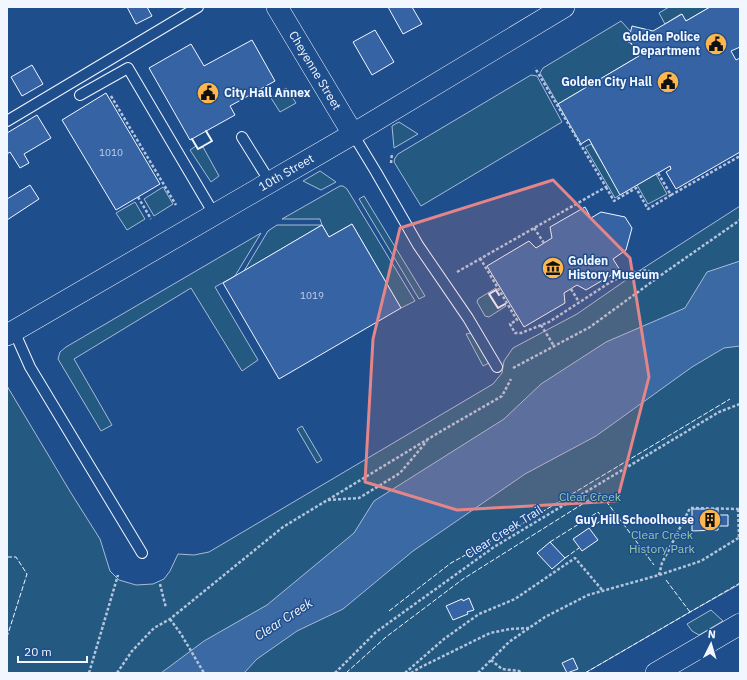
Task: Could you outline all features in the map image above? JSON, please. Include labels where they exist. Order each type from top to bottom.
[{"type":"street","name":"Cheyenne Street","points":[[277,7],[352,134]]},
{"type":"street","name":"10th Street","points":[[9,327],[270,182],[564,7]]},
{"type":"street","points":[[666,670],[740,624]]},
{"type":"lane","points":[[7,121],[198,7]]},
{"type":"lane","points":[[80,95],[128,68],[214,214]]},
{"type":"lane","points":[[352,134],[418,245],[468,318],[497,367]]},
{"type":"lane","points":[[242,137],[270,182]]},
{"type":"lane","points":[[9,327],[30,368],[142,553]]},
{"type":"path","points":[[535,68],[614,201],[636,188],[648,209],[740,156]]},
{"type":"path","points":[[102,82],[176,205]]},
{"type":"path","points":[[658,172],[671,195]]},
{"type":"path","points":[[456,272],[606,187]]},
{"type":"path","points":[[138,197],[151,219]]},
{"type":"path","points":[[117,673],[132,650],[154,628],[170,619],[283,527],[502,396],[510,381],[513,367],[590,327],[659,276],[740,220]]},
{"type":"path","points":[[534,228],[544,243]]},
{"type":"path","points":[[480,258],[517,320],[510,324],[515,332],[522,333],[549,322],[609,283],[626,274],[647,270],[659,276]]},
{"type":"path","points":[[571,288],[579,302]]},
{"type":"path","points":[[541,325],[554,346]]},
{"type":"path","name":"Clear Creek Trail","points":[[335,673],[376,632],[494,548],[719,412],[740,404]]},
{"type":"path","points":[[327,500],[359,498],[400,473],[428,439]]},
{"type":"path","points":[[478,673],[509,642],[552,613],[588,595],[659,575],[701,561],[740,537],[739,509],[690,508],[662,563],[659,575]]},
{"type":"path","points":[[405,673],[444,639],[479,614],[515,599],[575,558],[603,591]]},
{"type":"path","points":[[89,673],[118,575]]},
{"type":"path","points":[[160,584],[166,608]]},
{"type":"path","points":[[170,619],[181,634],[204,673]]},
{"type":"path","points":[[411,673],[490,633],[510,629],[529,628]]},
{"type":"path","points":[[491,660],[502,669],[520,671],[522,673]]},
{"type":"highlighted area","points":[[553,180],[630,258],[649,377],[617,501],[457,510],[365,482],[373,339],[400,228]]},
{"type":"green space","points":[[669,7],[710,7],[686,21],[681,14],[665,24],[659,13]]},
{"type":"green space","points":[[621,21],[631,32],[628,42],[631,43],[639,56],[558,104],[540,73],[543,68]]},
{"type":"green space","points":[[531,75],[537,76],[562,122],[421,206],[394,162],[398,154]]},
{"type":"green space","points":[[286,88],[296,103],[280,112],[271,98]]},
{"type":"green space","points":[[399,122],[418,134],[394,148],[392,126]]},
{"type":"green space","points":[[591,144],[621,194],[615,198],[585,147]]},
{"type":"green space","points":[[196,146],[198,149],[203,147],[219,176],[211,182],[190,150]]},
{"type":"green space","points":[[320,171],[336,182],[321,190],[303,181]]},
{"type":"green space","points":[[656,174],[667,194],[648,204],[637,185]]},
{"type":"green space","points":[[340,186],[343,186],[347,189],[415,301],[401,308],[352,224],[329,237],[320,219],[282,219]]},
{"type":"green space","points":[[163,187],[173,204],[154,216],[144,199]]},
{"type":"green space","points":[[364,196],[425,296],[419,299],[359,199]]},
{"type":"green space","points":[[135,202],[145,219],[127,230],[116,213]]},
{"type":"green space","name":"Clear Creek","points":[[740,206],[740,584],[585,673],[7,673],[7,386],[100,539],[110,571],[119,580],[136,585],[153,584],[164,579],[170,571],[178,554],[194,555],[209,552],[493,384],[502,373],[504,361],[513,348],[577,314],[642,269]]},
{"type":"green space","points":[[277,225],[322,225],[244,271],[268,231]]},
{"type":"green space","points":[[261,233],[235,276],[215,287],[258,360],[242,371],[191,288],[74,359],[112,425],[101,431],[58,359],[60,352],[66,347]]},
{"type":"green space","points":[[496,288],[496,290],[490,294],[498,308],[505,304],[506,306],[489,317],[485,316],[477,302],[478,299]]},
{"type":"green space","points":[[471,333],[489,363],[483,366],[466,334]]},
{"type":"green space","points":[[302,426],[322,460],[317,463],[297,429]]},
{"type":"green space","points":[[711,610],[723,621],[699,635],[692,631],[687,624]]},
{"type":"water","name":"Clear Creek","points":[[740,261],[740,346],[724,348],[692,367],[596,436],[525,474],[413,551],[343,609],[297,631],[257,659],[244,673],[161,673],[204,641],[267,605],[354,533],[374,501],[504,419],[541,384],[606,342],[685,308],[707,272]]},
{"type":"building","points":[[127,7],[147,7],[152,16],[136,24]]},
{"type":"building","points":[[388,7],[412,7],[422,24],[403,34]]},
{"type":"building","name":"Golden City Hall","points":[[710,7],[740,7],[740,47],[731,51],[736,60],[740,58],[740,152],[676,189],[666,172],[671,169],[670,166],[620,195],[589,139],[581,144],[558,104],[639,56],[631,43],[628,42],[632,26],[653,31],[682,14],[686,21]]},
{"type":"building","points":[[375,30],[394,62],[372,75],[353,42]]},
{"type":"building","name":"City Hall Annex","points":[[252,40],[275,81],[230,106],[235,115],[190,140],[149,68],[191,44],[204,66]]},
{"type":"building","points":[[32,65],[43,84],[22,96],[11,77]]},
{"type":"building","points":[[106,93],[160,184],[116,210],[62,120]]},
{"type":"building","points":[[37,115],[51,138],[24,154],[29,163],[20,168],[10,152],[7,154],[7,133]]},
{"type":"building","points":[[30,185],[39,199],[7,220],[7,199]]},
{"type":"building","name":"Golden History Museum","points":[[585,207],[591,218],[601,212],[625,217],[632,228],[626,250],[613,259],[620,270],[586,290],[577,285],[564,293],[565,303],[524,327],[487,266],[529,241],[536,248],[552,238],[550,227]]},
{"type":"building","points":[[352,224],[401,308],[279,379],[223,283],[322,225],[329,237]]},
{"type":"building","name":"Guy Hill Schoolhouse","points":[[692,509],[718,509],[718,515],[728,515],[728,526],[718,526],[718,530],[692,531]]},
{"type":"building","points":[[589,528],[598,540],[582,551],[573,539]]},
{"type":"building","points":[[550,542],[565,558],[552,569],[537,553]]},
{"type":"building","points":[[469,598],[474,610],[467,612],[468,614],[453,620],[446,606],[462,599],[463,601]]},
{"type":"building","points":[[573,658],[578,669],[567,673],[562,663]]},
{"type":"fence","points":[[389,611],[451,563],[527,521],[730,399]]},
{"type":"fence","points":[[346,673],[386,637],[463,579],[600,493],[654,565]]},
{"type":"fence","points":[[550,542],[598,512],[604,519],[589,528]]},
{"type":"fence","points":[[565,558],[579,548]]},
{"type":"fence","points":[[7,557],[16,557],[27,574],[7,637]]},
{"type":"fence","points":[[666,580],[690,612]]},
{"type":"fence","points":[[585,673],[740,583]]},
{"type":"wall","points":[[192,139],[198,149],[212,141],[206,131]]},
{"type":"wall","points":[[499,295],[496,290],[489,294],[498,308],[505,304]]},
{"type":"place","name":"Golden Police Department","points":[[716,44]]},
{"type":"place","name":"Golden City Hall","points":[[668,82]]},
{"type":"place","name":"City Hall Annex","points":[[208,93]]},
{"type":"place","name":"Golden History Museum","points":[[553,268]]},
{"type":"place","name":"Guy Hill Schoolhouse","points":[[710,520]]},
{"type":"park label","name":"Clear Creek History Park","points":[[662,542]]}]
